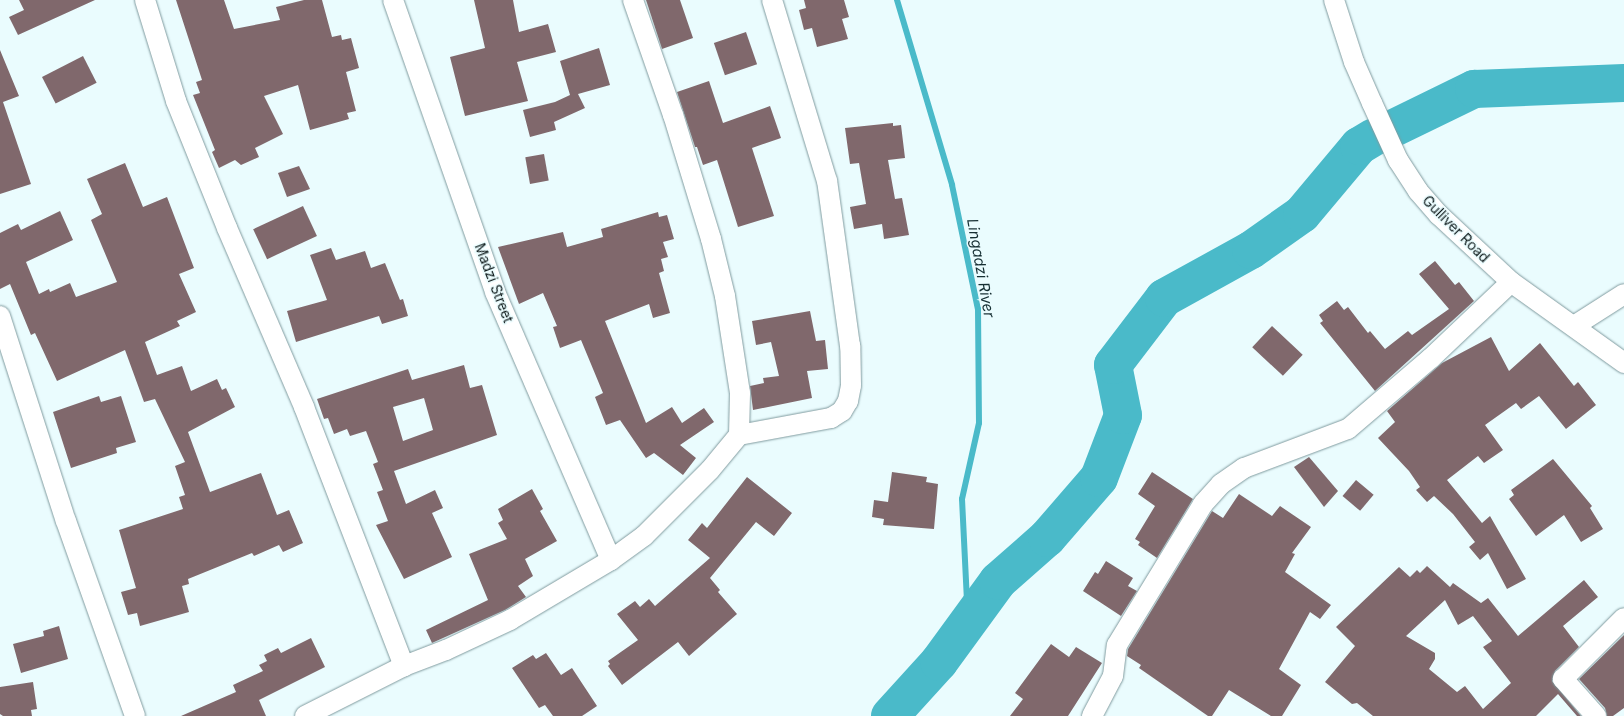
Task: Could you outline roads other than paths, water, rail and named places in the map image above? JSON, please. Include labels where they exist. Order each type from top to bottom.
[{"type":"street","points":[[145,0],[176,101],[227,228],[304,407],[404,666]]},
{"type":"street","name":"Madzi Street","points":[[392,0],[495,292],[611,560]]},
{"type":"street","points":[[305,716],[404,666],[446,650],[510,620],[611,560],[644,536],[710,470],[739,435],[740,394],[724,288],[711,239],[673,115],[633,0]]},
{"type":"street","points":[[739,435],[831,418],[842,411],[848,402],[851,386],[850,346],[827,181],[772,0]]},
{"type":"street","name":"Gulliver Road","points":[[1334,0],[1354,62],[1398,160],[1418,191],[1439,215],[1511,282],[1624,363]]},
{"type":"street","points":[[1092,716],[1113,676],[1117,645],[1203,504],[1221,484],[1244,468],[1348,429],[1431,358],[1511,282]]},
{"type":"street","points":[[1574,326],[1624,294]]},
{"type":"street","points":[[0,316],[66,521],[135,716]]},
{"type":"street","points":[[1596,716],[1563,679],[1624,618]]},
{"type":"waterway","name":"Lingadzi River","points":[[897,0],[952,185],[978,309],[979,423],[962,499],[968,620]]},
{"type":"waterway","points":[[1396,127],[1474,89],[1624,83]]},
{"type":"waterway","points":[[890,716],[939,662],[998,581],[1047,538],[1099,478],[1123,415],[1113,365],[1164,298],[1251,250],[1302,214],[1359,146],[1374,137]]}]
